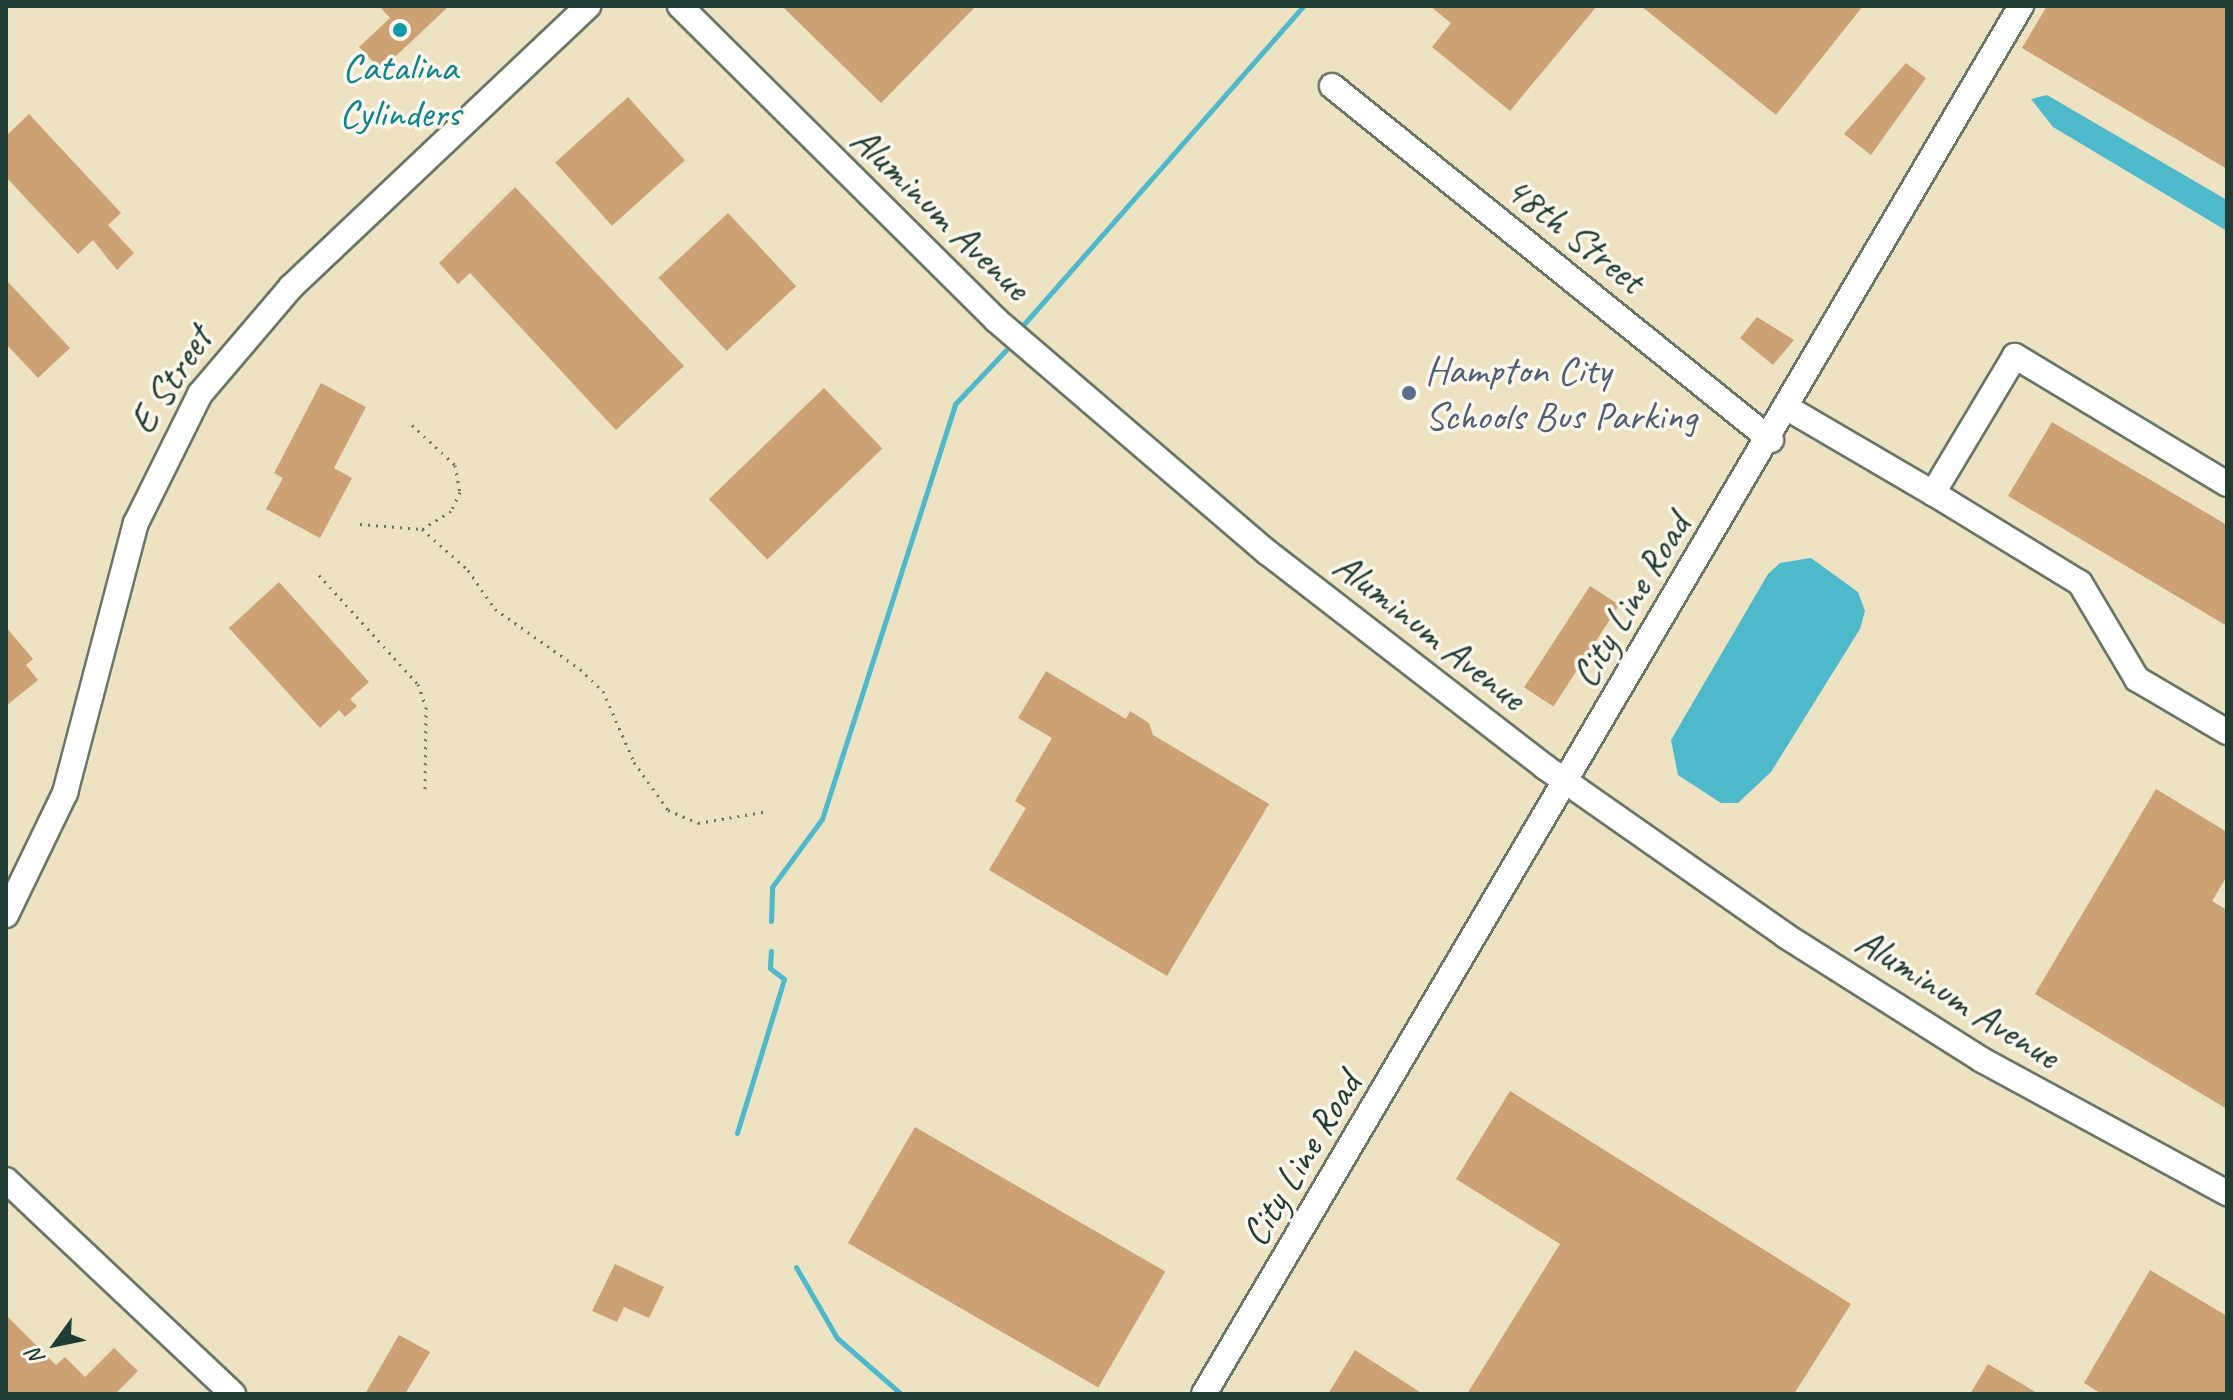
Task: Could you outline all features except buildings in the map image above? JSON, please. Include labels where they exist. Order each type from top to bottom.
[{"type":"street","name":"E Street","points":[[6,915],[65,793],[136,523],[200,394],[291,287],[588,6]]},
{"type":"street","name":"Aluminum Avenue","points":[[680,6],[996,320],[1267,552],[1564,781],[1786,936],[1982,1060],[2227,1193]]},
{"type":"street","name":"City Line Road","points":[[1204,1394],[1564,781],[1771,440],[2021,6]]},
{"type":"street","name":"48th Street","points":[[1332,86],[1771,440]]},
{"type":"street","points":[[1933,493],[2015,356],[2227,484]]},
{"type":"street","points":[[1789,409],[2080,583],[2137,679],[2227,732]]},
{"type":"street","points":[[6,1180],[233,1394]]},
{"type":"path","points":[[360,524],[422,529],[451,511],[460,492],[455,465],[412,425]]},
{"type":"path","points":[[422,529],[468,570],[495,609],[603,691],[641,776],[668,810],[698,823],[768,811]]},
{"type":"path","points":[[319,575],[418,684],[426,707],[425,790]]},
{"type":"water","points":[[2047,95],[2227,200],[2227,231],[2053,127],[2031,99]]},
{"type":"water","points":[[1811,558],[1858,592],[1865,611],[1860,629],[1771,772],[1738,803],[1721,803],[1678,775],[1671,740],[1768,574],[1780,563]]},
{"type":"waterway","points":[[1024,324],[1303,6]]},
{"type":"waterway","points":[[771,921],[772,887],[822,819],[955,404],[1006,350]]},
{"type":"waterway","points":[[737,1133],[784,979],[770,968],[771,951]]},
{"type":"waterway","points":[[796,1267],[837,1338],[901,1394]]},
{"type":"place","name":"Catalina Cylinders","points":[[400,30]]},
{"type":"place","name":"Hampton City Schools Bus Parking","points":[[1409,393]]}]
